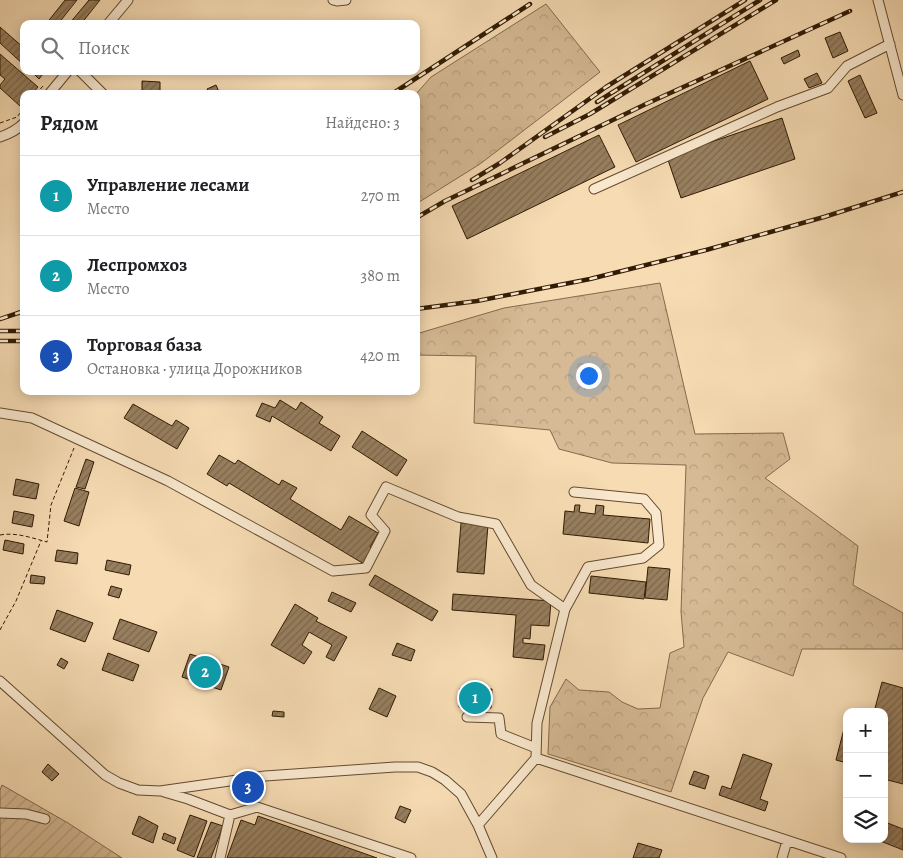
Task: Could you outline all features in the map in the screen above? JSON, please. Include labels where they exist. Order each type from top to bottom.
[{"type":"street","points":[[111,20],[128,0]]},
{"type":"street","points":[[333,0],[346,0]]},
{"type":"street","points":[[878,0],[903,95]]},
{"type":"street","points":[[594,189],[776,106],[828,88],[847,66],[890,44]]},
{"type":"street","points":[[52,90],[65,75]]},
{"type":"street","points":[[84,75],[99,90]]},
{"type":"street","points":[[0,137],[20,128]]},
{"type":"street","points":[[0,413],[32,418],[78,438],[168,481],[333,571],[366,568],[385,531],[371,515],[386,487],[458,517],[496,524],[531,584],[565,609]]},
{"type":"street","points":[[478,826],[536,758],[537,723],[565,609],[588,567],[643,558],[659,545],[656,513],[644,499],[574,492]]},
{"type":"street","points":[[0,681],[105,775],[138,790],[160,790],[265,776],[395,767],[418,767],[432,772],[461,794],[492,858]]},
{"type":"street","points":[[467,717],[499,718],[501,734],[536,748]]},
{"type":"street","points":[[536,758],[841,858]]},
{"type":"street","points":[[160,790],[230,815],[257,807],[411,858]]},
{"type":"street","points":[[0,813],[26,814],[45,819]]},
{"type":"street","points":[[220,858],[230,815]]},
{"type":"street","points":[[782,858],[787,840]]},
{"type":"path","points":[[40,90],[43,86]]},
{"type":"path","points":[[0,123],[17,116],[20,113]]},
{"type":"path","points":[[0,535],[23,535],[47,542],[51,505],[78,438]]},
{"type":"path","points":[[0,630],[16,601],[41,541]]},
{"type":"green space","points":[[546,4],[600,72],[480,164],[420,202],[420,90],[431,77]]},
{"type":"green space","points":[[660,283],[695,434],[783,433],[790,459],[765,478],[858,546],[853,585],[903,613],[903,649],[802,649],[793,676],[728,652],[703,698],[671,792],[548,754],[550,707],[566,679],[579,690],[609,692],[622,702],[638,709],[660,708],[670,653],[684,647],[681,612],[686,465],[612,463],[559,449],[550,430],[474,423],[476,356],[420,355],[420,333],[504,308]]},
{"type":"green space","points":[[2,785],[68,823],[122,858],[0,858],[0,790]]},
{"type":"building","points":[[65,0],[77,0],[61,20],[49,20]]},
{"type":"building","points":[[89,0],[100,0],[84,20],[72,20]]},
{"type":"building","points":[[0,27],[20,44],[20,61],[0,43]]},
{"type":"building","points":[[840,32],[848,51],[833,58],[825,38]]},
{"type":"building","points":[[798,50],[800,56],[784,64],[781,58]]},
{"type":"building","points":[[0,54],[20,71],[20,75],[24,75],[38,87],[35,90],[20,90],[20,106],[0,88],[5,79],[0,75]]},
{"type":"building","points":[[750,61],[768,99],[636,162],[618,125]]},
{"type":"building","points":[[817,73],[822,83],[809,88],[804,79]]},
{"type":"building","points":[[860,75],[877,113],[865,118],[848,81]]},
{"type":"building","points":[[142,81],[160,82],[160,90],[142,90]]},
{"type":"building","points":[[216,85],[218,90],[208,90]]},
{"type":"building","points":[[782,118],[795,159],[681,198],[667,157]]},
{"type":"building","points":[[599,135],[615,167],[467,239],[452,206]]},
{"type":"building","points":[[280,400],[296,410],[301,402],[323,417],[319,423],[340,436],[331,451],[272,416],[270,422],[256,416],[262,403],[275,408]]},
{"type":"building","points":[[133,404],[172,426],[176,420],[189,428],[177,449],[124,418]]},
{"type":"building","points":[[362,431],[407,460],[397,476],[352,447]]},
{"type":"building","points":[[219,455],[235,464],[238,460],[279,485],[282,480],[297,488],[290,499],[341,530],[349,516],[378,533],[370,547],[374,549],[364,564],[229,483],[227,486],[207,474]]},
{"type":"building","points":[[86,459],[94,462],[85,489],[76,487]]},
{"type":"building","points":[[16,479],[39,484],[36,499],[13,495]]},
{"type":"building","points":[[75,488],[89,492],[79,526],[64,521]]},
{"type":"building","points":[[575,505],[580,505],[579,512],[595,514],[596,505],[604,506],[603,515],[650,519],[648,543],[563,534],[565,511],[574,512]]},
{"type":"building","points":[[14,511],[34,515],[32,527],[12,523]]},
{"type":"building","points":[[461,523],[488,525],[484,574],[457,572]]},
{"type":"building","points":[[5,540],[24,544],[23,554],[3,550]]},
{"type":"building","points":[[57,550],[78,553],[77,564],[55,561]]},
{"type":"building","points":[[107,560],[131,565],[129,575],[105,570]]},
{"type":"building","points":[[648,567],[670,569],[667,600],[645,598]]},
{"type":"building","points":[[31,575],[45,577],[44,584],[30,583]]},
{"type":"building","points":[[375,575],[438,611],[432,621],[369,585]]},
{"type":"building","points":[[591,576],[646,582],[644,599],[589,593]]},
{"type":"building","points":[[111,586],[122,589],[119,598],[108,595]]},
{"type":"building","points":[[332,592],[356,603],[351,612],[328,601]]},
{"type":"building","points":[[453,594],[551,601],[549,626],[531,625],[530,639],[523,638],[523,643],[545,645],[543,660],[513,657],[516,615],[452,610]]},
{"type":"building","points":[[295,604],[318,618],[316,621],[347,637],[334,661],[326,657],[332,645],[309,632],[302,645],[312,652],[304,664],[271,645]]},
{"type":"building","points":[[57,610],[93,623],[85,642],[50,629]]},
{"type":"building","points":[[120,619],[157,632],[149,652],[113,639]]},
{"type":"building","points":[[397,643],[415,650],[411,661],[392,655]]},
{"type":"building","points":[[108,653],[139,665],[133,681],[102,670]]},
{"type":"building","points":[[190,654],[229,667],[221,690],[182,677]]},
{"type":"building","points":[[61,658],[68,662],[64,669],[57,665]]},
{"type":"building","points":[[882,682],[903,688],[903,784],[888,780],[888,708],[875,708]]},
{"type":"building","points":[[379,688],[396,696],[387,717],[369,709]]},
{"type":"building","points":[[460,688],[492,689],[491,708],[459,707]]},
{"type":"building","points":[[273,711],[284,712],[284,717],[272,716]]},
{"type":"building","points":[[843,733],[843,762],[836,760]]},
{"type":"building","points":[[743,754],[772,764],[760,799],[768,802],[765,811],[719,795],[722,786],[731,789]]},
{"type":"building","points":[[48,764],[59,774],[52,781],[42,772]]},
{"type":"building","points":[[694,771],[709,776],[705,789],[689,784]]},
{"type":"building","points":[[400,806],[411,810],[405,823],[395,818]]},
{"type":"building","points":[[190,815],[207,821],[194,857],[177,850]]},
{"type":"building","points":[[139,816],[158,826],[153,843],[132,834]]},
{"type":"building","points":[[258,816],[377,858],[227,858],[241,820],[255,825]]},
{"type":"building","points":[[211,822],[223,826],[211,858],[197,858]]},
{"type":"building","points":[[888,823],[903,829],[903,850],[886,843],[888,843]]},
{"type":"building","points":[[164,833],[176,838],[174,844],[162,839]]},
{"type":"building","points":[[638,843],[662,850],[659,858],[633,858]]},
{"type":"railway","points":[[472,180],[500,163],[606,87],[745,0]]},
{"type":"railway","points":[[597,102],[760,0]]},
{"type":"railway","points":[[545,137],[590,114],[776,0]]},
{"type":"railway","points":[[398,90],[530,4]]},
{"type":"railway","points":[[420,216],[445,201],[646,104],[850,11]]},
{"type":"railway","points":[[420,308],[477,301],[590,279],[706,250],[824,217],[903,192]]},
{"type":"railway","points":[[0,319],[20,312]]},
{"type":"railway","points":[[0,331],[20,331]]},
{"type":"railway","points":[[0,341],[20,341]]},
{"type":"place","name":"Леспромхоз","points":[[205,672]]},
{"type":"place","name":"Управление лесами","points":[[475,698]]},
{"type":"place","name":"Торговая база","points":[[248,787]]}]
